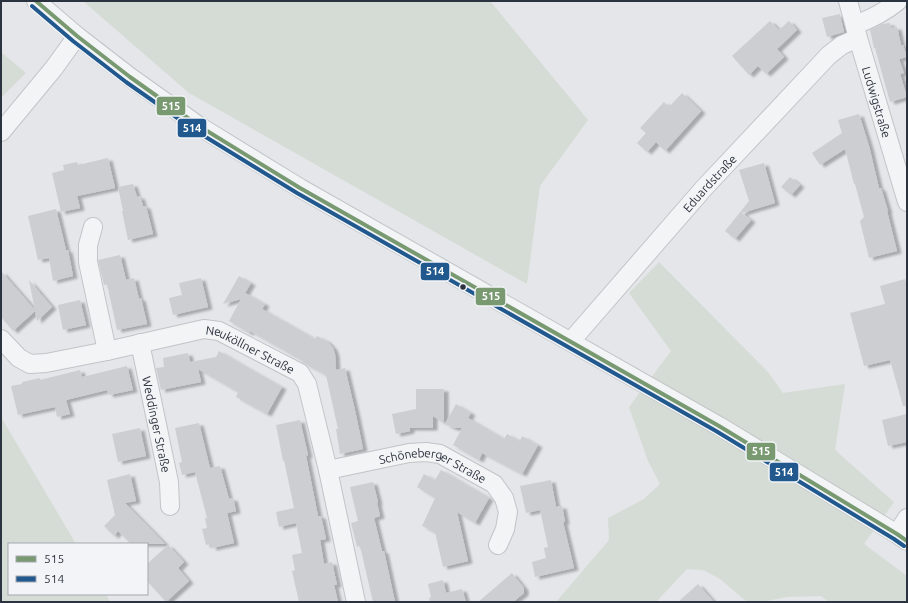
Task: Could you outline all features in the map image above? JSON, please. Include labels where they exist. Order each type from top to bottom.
[{"type":"street","points":[[36,1],[77,36],[130,77],[199,126],[300,188],[719,426],[902,538],[907,518]]},
{"type":"street","name":"Ludwigstraße","points":[[848,1],[907,202]]},
{"type":"street","name":"Eduardstraße","points":[[571,341],[704,188],[829,55],[870,19],[890,8],[898,1]]},
{"type":"street","points":[[1,132],[54,68],[77,36]]},
{"type":"street","points":[[93,227],[88,245],[88,262],[107,351]]},
{"type":"street","name":"Neuköllner Straße","points":[[1,339],[19,358],[30,364],[46,363],[107,351],[204,329],[219,331],[300,373],[308,384],[356,602]]},
{"type":"street","name":"Weddinger Straße","points":[[140,343],[169,482],[170,506]]},
{"type":"street","name":"Schöneberger Straße","points":[[328,470],[409,453],[426,452],[440,454],[494,484],[504,498],[508,512],[505,529],[498,545]]},
{"type":"shaded area","points":[[83,1],[490,1],[588,120],[540,186],[527,284],[189,93]]},
{"type":"shaded area","points":[[1,52],[26,73],[1,98]]},
{"type":"shaded area","points":[[659,262],[768,372],[783,393],[845,384],[835,450],[894,502],[864,544],[907,576],[907,602],[829,602],[821,596],[787,597],[762,602],[747,602],[720,579],[703,570],[687,569],[656,602],[556,602],[609,540],[608,518],[644,499],[660,484],[648,461],[629,407],[671,351],[629,293]]},
{"type":"shaded area","points":[[1,417],[75,543],[8,543],[8,595],[106,595],[110,602],[1,602]]},
{"type":"building","points":[[840,14],[844,32],[827,37],[822,18]]},
{"type":"building","points":[[770,21],[779,30],[789,21],[797,30],[777,49],[784,57],[766,74],[758,66],[749,75],[732,56]]},
{"type":"building","points":[[890,23],[891,28],[897,27],[901,45],[903,45],[907,57],[899,59],[904,73],[900,74],[907,97],[890,102],[870,30],[882,24]]},
{"type":"building","points":[[682,93],[701,111],[665,151],[656,142],[647,152],[637,143],[646,133],[640,128],[664,102],[669,107]]},
{"type":"building","points":[[859,114],[869,146],[879,188],[881,188],[888,211],[897,251],[869,258],[860,221],[864,217],[845,149],[820,165],[812,153],[842,133],[838,120]]},
{"type":"building","points":[[108,158],[115,188],[77,196],[80,208],[61,212],[52,173],[64,170],[63,165],[77,162],[78,165]]},
{"type":"building","points":[[764,163],[775,203],[742,213],[751,220],[735,239],[725,231],[749,201],[739,170]]},
{"type":"building","points":[[790,177],[800,185],[791,195],[781,187]]},
{"type":"building","points":[[133,184],[137,197],[140,196],[143,206],[146,206],[153,234],[128,240],[118,187]]},
{"type":"building","points":[[56,209],[66,250],[68,250],[73,276],[53,281],[49,258],[38,260],[28,216]]},
{"type":"building","points":[[120,255],[126,280],[134,278],[139,299],[141,298],[147,324],[117,330],[107,284],[104,285],[98,260]]},
{"type":"building","points":[[1,271],[35,310],[29,280],[52,307],[37,321],[35,311],[13,331],[1,317]]},
{"type":"building","points":[[239,276],[251,283],[245,293],[265,304],[262,309],[315,339],[317,336],[327,341],[333,348],[336,370],[345,368],[363,449],[340,454],[336,429],[338,429],[326,375],[250,331],[249,333],[229,321],[241,299],[223,304]]},
{"type":"building","points":[[201,278],[208,307],[173,315],[169,298],[182,295],[179,283]]},
{"type":"building","points":[[905,279],[907,288],[907,406],[903,406],[890,360],[864,366],[850,313],[885,304],[880,286]]},
{"type":"building","points":[[80,300],[86,325],[63,330],[58,305]]},
{"type":"building","points":[[219,351],[282,387],[267,414],[236,397],[238,392],[198,369],[201,382],[161,390],[156,368],[164,367],[163,358],[188,353],[190,362],[216,357]]},
{"type":"building","points":[[127,366],[133,390],[109,395],[107,390],[66,400],[70,414],[57,417],[55,407],[18,415],[11,386],[22,384],[22,382],[40,378],[40,380],[80,370],[82,377]]},
{"type":"building","points":[[416,389],[444,389],[444,423],[433,416],[433,428],[410,428],[410,431],[396,434],[392,414],[416,409]]},
{"type":"building","points":[[456,404],[471,413],[468,418],[504,439],[507,434],[520,441],[522,436],[538,445],[522,474],[482,453],[479,460],[453,445],[462,428],[453,428],[445,424]]},
{"type":"building","points":[[907,414],[907,442],[888,446],[882,420]]},
{"type":"building","points":[[300,420],[308,455],[306,456],[318,516],[321,516],[326,539],[320,540],[324,564],[332,562],[337,585],[334,585],[338,602],[299,602],[292,571],[295,570],[292,555],[302,553],[296,523],[279,527],[276,512],[294,508],[276,425]]},
{"type":"building","points":[[199,423],[210,468],[220,466],[229,499],[233,498],[236,511],[227,513],[234,543],[212,548],[211,544],[206,545],[202,529],[207,528],[205,518],[207,518],[195,472],[182,475],[179,463],[182,462],[175,428]]},
{"type":"building","points":[[140,428],[146,456],[118,462],[112,434]]},
{"type":"building","points":[[441,470],[489,498],[475,523],[457,512],[468,561],[443,567],[435,532],[422,526],[435,498],[417,487],[424,474],[435,480]]},
{"type":"building","points":[[130,474],[136,501],[125,503],[165,544],[130,543],[118,531],[114,536],[104,526],[115,515],[107,480]]},
{"type":"building","points":[[551,480],[556,507],[562,506],[565,522],[563,522],[574,568],[535,577],[532,562],[546,558],[544,548],[548,547],[540,510],[526,513],[520,486]]},
{"type":"building","points":[[373,482],[380,516],[374,518],[382,551],[384,551],[395,602],[373,602],[360,546],[357,547],[351,523],[358,521],[350,487]]},
{"type":"building","points":[[168,545],[184,562],[178,568],[189,581],[166,602],[148,582],[148,563]]},
{"type":"building","points":[[512,573],[524,588],[524,593],[513,602],[478,602]]},
{"type":"building","points":[[443,580],[446,593],[462,589],[466,602],[430,602],[429,598],[431,597],[428,584]]},
{"type":"building","points":[[698,584],[714,602],[678,602]]},
{"type":"transit line","name":"515","points":[[36,1],[77,36],[130,77],[199,126],[300,188],[719,426],[907,541]]},
{"type":"transit line","name":"514","points":[[32,6],[73,41],[126,82],[196,131],[297,193],[716,431],[904,546]]}]
